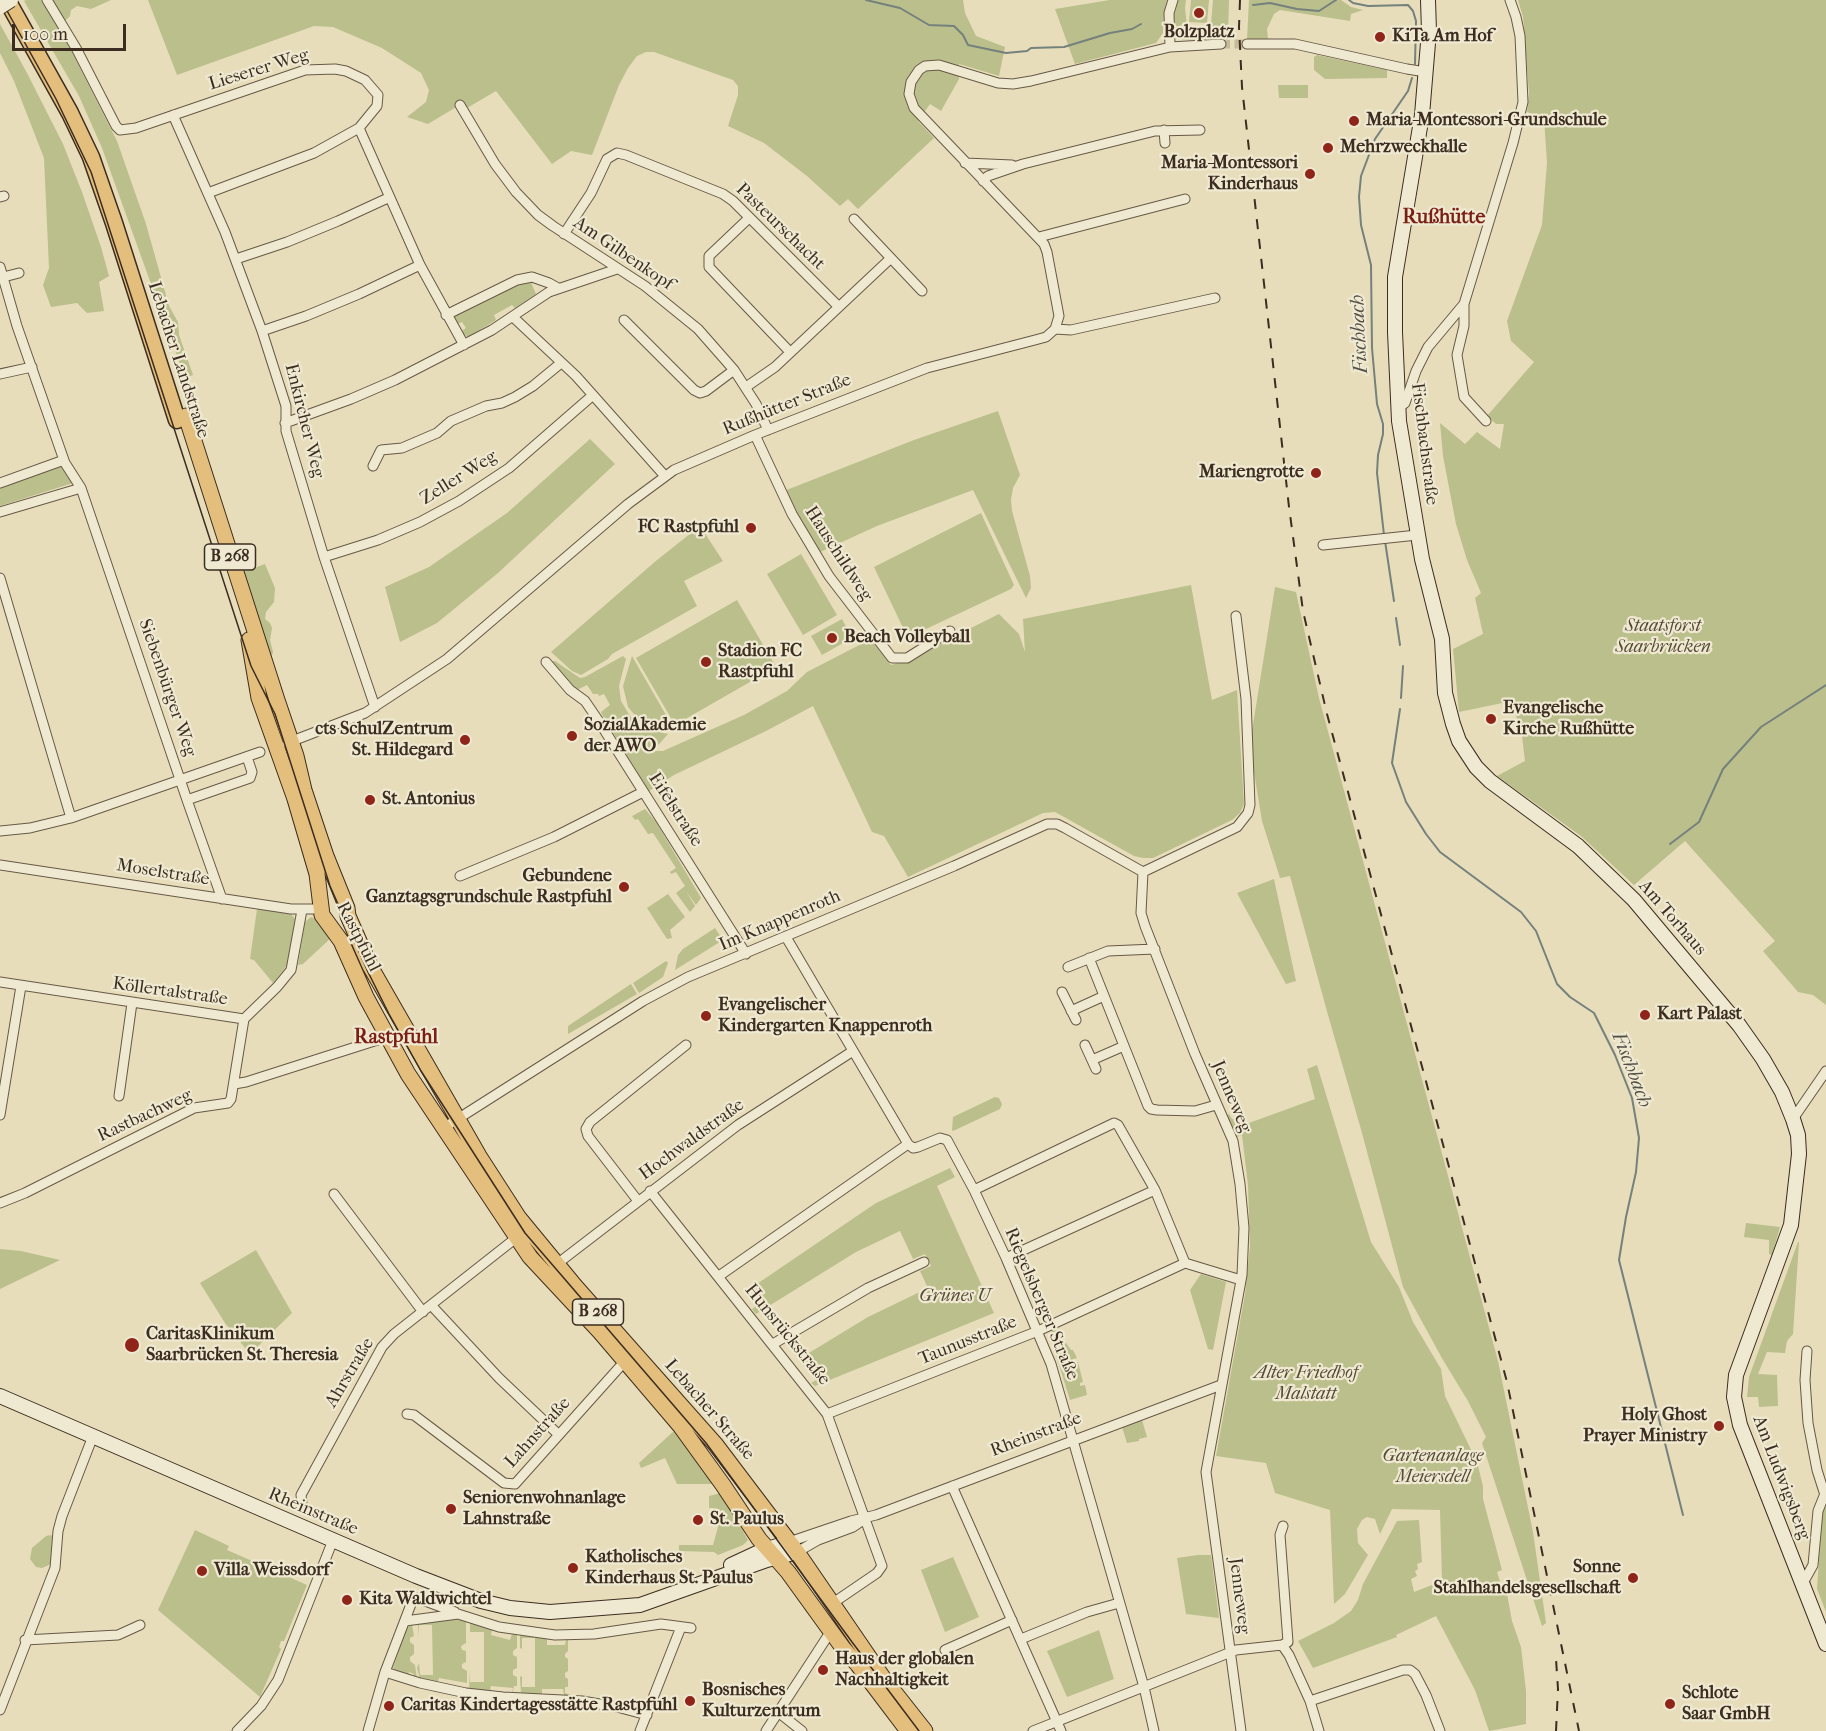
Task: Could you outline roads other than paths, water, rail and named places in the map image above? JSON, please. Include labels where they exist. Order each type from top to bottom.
[{"type":"highway","name":"Lebacher Landstraße","points":[[7,0],[70,113],[91,157],[181,418]]},
{"type":"highway","name":"Lebacher Landstraße","points":[[16,0],[77,109],[98,153],[181,418]]},
{"type":"main road","points":[[0,7],[11,0]]},
{"type":"main road","name":"Fischbachstraße","points":[[1428,0],[1430,31],[1422,71],[1419,138],[1395,277],[1398,408],[1417,535],[1440,631],[1445,693],[1453,724],[1468,756],[1485,776]]},
{"type":"main road","name":"Lebacher Landstraße","points":[[181,418],[249,642],[259,698],[284,744]]},
{"type":"main road","name":"Lebacher Landstraße","points":[[181,418],[274,692],[284,744]]},
{"type":"main road","name":"B 268","points":[[254,664],[259,665],[266,683],[274,692]]},
{"type":"main road","name":"Rastpfuhl","points":[[284,744],[295,799],[313,860],[320,905],[326,922],[341,941],[387,1037],[414,1083],[445,1127]]},
{"type":"main road","name":"Rastpfuhl","points":[[284,744],[348,916],[370,966],[458,1119]]},
{"type":"main road","name":"Am Torhaus","points":[[1485,776],[1578,846],[1634,900],[1738,1025],[1767,1066],[1782,1092],[1793,1119],[1798,1135],[1799,1154],[1791,1225],[1736,1375],[1734,1397]]},
{"type":"main road","name":"B 268","points":[[320,905],[329,896],[339,899],[348,916]]},
{"type":"main road","name":"Lebacher Straße","points":[[458,1119],[519,1218],[609,1326],[709,1437],[793,1547],[879,1672],[925,1731]]},
{"type":"main road","name":"Lebacher Straße","points":[[445,1127],[530,1257],[625,1361],[681,1427],[759,1539],[908,1731]]},
{"type":"main road","name":"Rheinstraße","points":[[0,1396],[333,1540],[465,1595],[496,1605],[550,1612],[622,1606],[793,1547]]},
{"type":"main road","name":"Am Ludwigsberg","points":[[1734,1397],[1740,1425],[1825,1640]]},
{"type":"main road","name":"B 268","points":[[681,1427],[697,1444],[706,1443],[709,1437]]},
{"type":"main road","points":[[831,1631],[837,1609]]},
{"type":"street","name":"Lieserer Weg","points":[[47,0],[116,126],[125,130],[173,116],[305,70],[335,69],[364,80],[378,95],[377,108],[359,129]]},
{"type":"street","points":[[1170,48],[1169,13],[1173,0]]},
{"type":"street","points":[[1486,421],[1467,403],[1462,392],[1457,355],[1464,326],[1464,304],[1515,136],[1523,102],[1520,36],[1510,0]]},
{"type":"street","points":[[1054,330],[1059,316],[1047,252],[1039,237],[914,108],[909,94],[911,82],[919,70],[925,66],[939,66],[998,83],[1013,84],[1170,48],[1221,44]]},
{"type":"street","points":[[1247,44],[1295,44],[1422,71]]},
{"type":"street","name":"Am Gilbenkopf","points":[[460,105],[495,164],[516,192],[538,215],[645,286],[683,316],[734,370],[746,387],[768,430]]},
{"type":"street","name":"Enkircher Weg","points":[[173,116],[236,259],[262,330],[286,406],[286,431],[324,557],[375,707]]},
{"type":"street","points":[[208,192],[314,153],[359,129],[420,265],[464,345]]},
{"type":"street","points":[[983,180],[988,176],[1023,164],[1164,129],[1200,130]]},
{"type":"street","points":[[1164,129],[1165,143]]},
{"type":"street","name":"Pasteurschacht","points":[[564,234],[591,193],[607,159],[617,153],[626,155],[723,194],[838,306]]},
{"type":"street","points":[[965,163],[1023,164]]},
{"type":"street","points":[[236,259],[297,238],[388,198]]},
{"type":"street","points":[[1039,237],[1185,199]]},
{"type":"street","points":[[749,218],[709,256],[709,267],[790,352]]},
{"type":"street","points":[[854,219],[922,291]]},
{"type":"street","points":[[746,387],[775,367],[891,258]]},
{"type":"street","points":[[262,330],[306,316],[420,265]]},
{"type":"street","name":"Siebenbürger Weg","points":[[0,267],[1,278],[64,460],[81,488],[222,899]]},
{"type":"street","points":[[285,423],[368,392],[464,345],[558,288],[617,269]]},
{"type":"street","points":[[1,278],[19,273]]},
{"type":"street","points":[[446,315],[517,280],[532,277],[558,288]]},
{"type":"street","name":"Rußhütter Straße","points":[[284,744],[375,707],[447,658],[664,475],[755,435],[927,368],[1046,337],[1054,330],[1071,330],[1215,298]]},
{"type":"street","points":[[1398,408],[1405,403],[1416,371],[1428,347],[1464,304]]},
{"type":"street","points":[[513,317],[593,395],[664,475]]},
{"type":"street","points":[[624,320],[694,390],[700,393],[734,370]]},
{"type":"street","points":[[373,466],[381,450],[402,448],[436,433],[451,421],[515,397],[533,386],[561,363]]},
{"type":"street","points":[[0,374],[32,367]]},
{"type":"street","name":"Zeller Weg","points":[[324,557],[378,540],[420,522],[459,501],[508,468],[593,395]]},
{"type":"street","name":"Hauschildweg","points":[[755,435],[792,514],[829,576],[892,658],[907,657],[950,632]]},
{"type":"street","points":[[0,483],[64,460]]},
{"type":"street","points":[[0,512],[81,488]]},
{"type":"street","points":[[1323,545],[1417,535]]},
{"type":"street","points":[[0,578],[71,818]]},
{"type":"street","points":[[1143,872],[1237,827],[1248,813],[1250,805],[1246,699],[1236,616]]},
{"type":"street","name":"Eifelstraße","points":[[546,662],[570,690],[585,701],[746,954]]},
{"type":"street","points":[[0,831],[30,828],[71,818],[260,752]]},
{"type":"street","points":[[187,800],[250,778],[252,772],[247,757]]},
{"type":"street","points":[[460,876],[554,837],[643,792]]},
{"type":"street","name":"Im Knappenroth","points":[[445,1127],[649,998],[688,977],[954,866],[1047,824],[1057,824],[1065,828],[1143,872]]},
{"type":"street","name":"Moselstraße","points":[[0,865],[302,910],[320,905]]},
{"type":"street","name":"Jenneweg","points":[[1143,872],[1141,913],[1216,1105],[1233,1141],[1240,1184],[1244,1228],[1241,1280],[1206,1472],[1241,1731]]},
{"type":"street","name":"Köllertalstraße","points":[[0,982],[244,1019],[291,970],[302,910]]},
{"type":"street","points":[[719,1276],[911,1146],[786,937]]},
{"type":"street","points":[[1068,967],[1108,951],[1155,949]]},
{"type":"street","points":[[1089,958],[1148,1106],[1151,1109],[1195,1111],[1216,1105]]},
{"type":"street","points":[[0,1115],[21,986]]},
{"type":"street","points":[[1062,992],[1073,1015],[1104,996]]},
{"type":"street","points":[[119,1096],[132,1003]]},
{"type":"street","name":"Rastbachweg","points":[[0,1203],[25,1193],[194,1108],[228,1103],[234,1084],[244,1019]]},
{"type":"street","points":[[234,1084],[257,1079],[387,1037]]},
{"type":"street","points":[[638,1201],[588,1136],[586,1129],[590,1122],[686,1045]]},
{"type":"street","points":[[1085,1045],[1094,1064],[1124,1046]]},
{"type":"street","name":"Hochwaldstraße","points":[[557,1264],[738,1125],[853,1051]]},
{"type":"street","points":[[1793,1119],[1826,1071]]},
{"type":"street","points":[[974,1190],[1114,1123],[1118,1125],[1155,1191],[1185,1263],[1241,1280]]},
{"type":"street","name":"Riegelsberger Straße","points":[[911,1146],[945,1138],[974,1190],[1038,1331],[1051,1364],[1144,1687],[1154,1731]]},
{"type":"street","name":"Hunsrückstraße","points":[[650,1191],[827,1414],[865,1518]]},
{"type":"street","points":[[1006,1258],[1155,1191]]},
{"type":"street","points":[[334,1194],[423,1311]]},
{"type":"street","name":"Ahrstraße","points":[[302,1504],[301,1495],[373,1361],[394,1334],[516,1238]]},
{"type":"street","points":[[773,1344],[863,1291],[924,1262]]},
{"type":"street","name":"Taunusstraße","points":[[827,1414],[1038,1331],[1185,1263]]},
{"type":"street","points":[[431,1305],[499,1378],[559,1436]]},
{"type":"street","points":[[1803,1583],[1815,1558],[1818,1511],[1825,1492],[1816,1470],[1808,1423],[1805,1380],[1807,1351]]},
{"type":"street","name":"Lahnstraße","points":[[407,1414],[414,1415],[508,1485],[515,1484],[625,1361]]},
{"type":"street","name":"Rheinstraße","points":[[793,1547],[853,1527],[865,1518],[1221,1385]]},
{"type":"street","points":[[0,1710],[55,1568],[58,1531],[62,1516],[93,1437]]},
{"type":"street","points":[[952,1486],[1061,1731]]},
{"type":"street","points":[[837,1609],[879,1571],[881,1563],[865,1518]]},
{"type":"street","points":[[1033,1731],[1236,1650],[1282,1645],[1288,1642],[1280,1535],[1283,1526]]},
{"type":"street","points":[[237,1731],[261,1706],[278,1680],[333,1540]]},
{"type":"street","points":[[368,1731],[385,1672],[413,1599],[417,1598],[499,1627],[555,1635],[594,1634],[662,1624],[692,1628]]},
{"type":"street","points":[[1021,1639],[1087,1612],[1119,1603]]},
{"type":"street","points":[[405,1621],[458,1614]]},
{"type":"street","points":[[945,1650],[1012,1620]]},
{"type":"street","points":[[26,1640],[118,1635],[140,1625]]},
{"type":"street","points":[[640,1731],[681,1626]]},
{"type":"street","points":[[766,1731],[831,1631]]},
{"type":"street","points":[[1282,1645],[1310,1701],[1319,1731]]},
{"type":"street","points":[[1310,1701],[1403,1670],[1410,1670],[1415,1674],[1426,1695],[1440,1731]]},
{"type":"street","points":[[385,1672],[458,1692],[589,1702],[647,1714]]},
{"type":"street","points":[[778,1712],[802,1731]]},
{"type":"waterway","points":[[866,0],[900,8],[929,25],[954,26],[963,35],[968,45],[1006,53],[1027,51],[1031,48],[1064,47],[1132,29],[1141,24]]},
{"type":"waterway","points":[[1253,5],[1270,3],[1319,11],[1336,0]]},
{"type":"waterway","name":"Fischbach","points":[[1349,0],[1368,6],[1408,5],[1416,21],[1415,64]]},
{"type":"waterway","name":"Fischbach","points":[[1384,535],[1377,473],[1383,424],[1377,404],[1372,348],[1371,265],[1361,225],[1359,197],[1361,176],[1375,139],[1408,91],[1412,78]]},
{"type":"waterway","name":"Fischbach","points":[[1385,541],[1394,601]]},
{"type":"waterway","name":"Fischbach","points":[[1396,618],[1400,645]]},
{"type":"waterway","name":"Fischbach","points":[[1401,698],[1403,666]]},
{"type":"waterway","points":[[1670,844],[1699,822],[1723,769],[1761,727],[1826,685]]},
{"type":"waterway","name":"Fischbach","points":[[1400,709],[1392,763],[1406,802],[1440,852],[1521,912],[1536,931],[1557,984],[1570,997],[1594,1013],[1615,1055],[1632,1098],[1639,1138],[1636,1172],[1619,1260],[1683,1515]]},
{"type":"tunnel","points":[[1221,44],[1247,44]]},
{"type":"tram line","points":[[1,0],[56,99],[91,172],[251,666],[275,714],[330,886],[389,1014],[421,1071],[525,1233],[706,1443],[919,1731]]},
{"type":"railway","points":[[1240,0],[1242,87],[1289,507],[1303,611],[1327,714],[1507,1382],[1579,1731]]},
{"type":"railway","points":[[1556,1659],[1558,1689],[1556,1731]]},
{"type":"place","name":"Bolzplatz","points":[[1199,13]]},
{"type":"place","name":"KiTa Am Hof","points":[[1380,37]]},
{"type":"place","name":"Maria-Montessori-Grundschule","points":[[1354,121]]},
{"type":"place","name":"Mehrzweckhalle","points":[[1328,148]]},
{"type":"place","name":"Maria-Montessori Kinderhaus","points":[[1310,174]]},
{"type":"place","name":"Mariengrotte","points":[[1316,473]]},
{"type":"place","name":"FC Rastpfuhl","points":[[751,528]]},
{"type":"place","name":"Beach Volleyball","points":[[832,638]]},
{"type":"place","name":"Stadion FC Rastpfuhl","points":[[706,662]]},
{"type":"place","name":"Evangelische Kirche Rußhütte","points":[[1491,719]]},
{"type":"place","name":"SozialAkademie der AWO","points":[[572,736]]},
{"type":"place","name":"cts SchulZentrum St. Hildegard","points":[[465,740]]},
{"type":"place","name":"St. Antonius","points":[[370,800]]},
{"type":"place","name":"Gebundene Ganztagsgrundschule Rastpfuhl","points":[[624,887]]},
{"type":"place","name":"Kart Palast","points":[[1645,1015]]},
{"type":"place","name":"Evangelischer Kindergarten Knappenroth","points":[[706,1016]]},
{"type":"place","name":"CaritasKlinikum Saarbrücken St. Theresia","points":[[132,1345]]},
{"type":"place","name":"Holy Ghost Prayer Ministry","points":[[1719,1426]]},
{"type":"place","name":"Seniorenwohnanlage Lahnstraße","points":[[451,1509]]},
{"type":"place","name":"St. Paulus","points":[[698,1520]]},
{"type":"place","name":"Katholisches Kinderhaus St. Paulus","points":[[573,1568]]},
{"type":"place","name":"Villa Weissdorf","points":[[202,1571]]},
{"type":"place","name":"Sonne Stahlhandelsgesellschaft","points":[[1633,1578]]},
{"type":"place","name":"Kita Waldwichtel","points":[[347,1600]]},
{"type":"place","name":"Haus der globalen Nachhaltigkeit","points":[[823,1670]]},
{"type":"place","name":"Bosnisches Kulturzentrum","points":[[690,1701]]},
{"type":"place","name":"Schlote Saar GmbH","points":[[1670,1704]]},
{"type":"place","name":"Caritas Kindertagesstätte Rastpfuhl","points":[[389,1706]]},
{"type":"district","name":"Rußhütte","points":[[1444,218]]},
{"type":"district","name":"Rastpfuhl","points":[[396,1038]]},
{"type":"park label","name":"Staatsforst Saarbrücken","points":[[1663,637]]},
{"type":"park label","name":"Grünes U","points":[[955,1297]]},
{"type":"park label","name":"Alter Friedhof Malstatt","points":[[1306,1384]]},
{"type":"park label","name":"Gartenanlage Meiersdell","points":[[1433,1467]]}]
